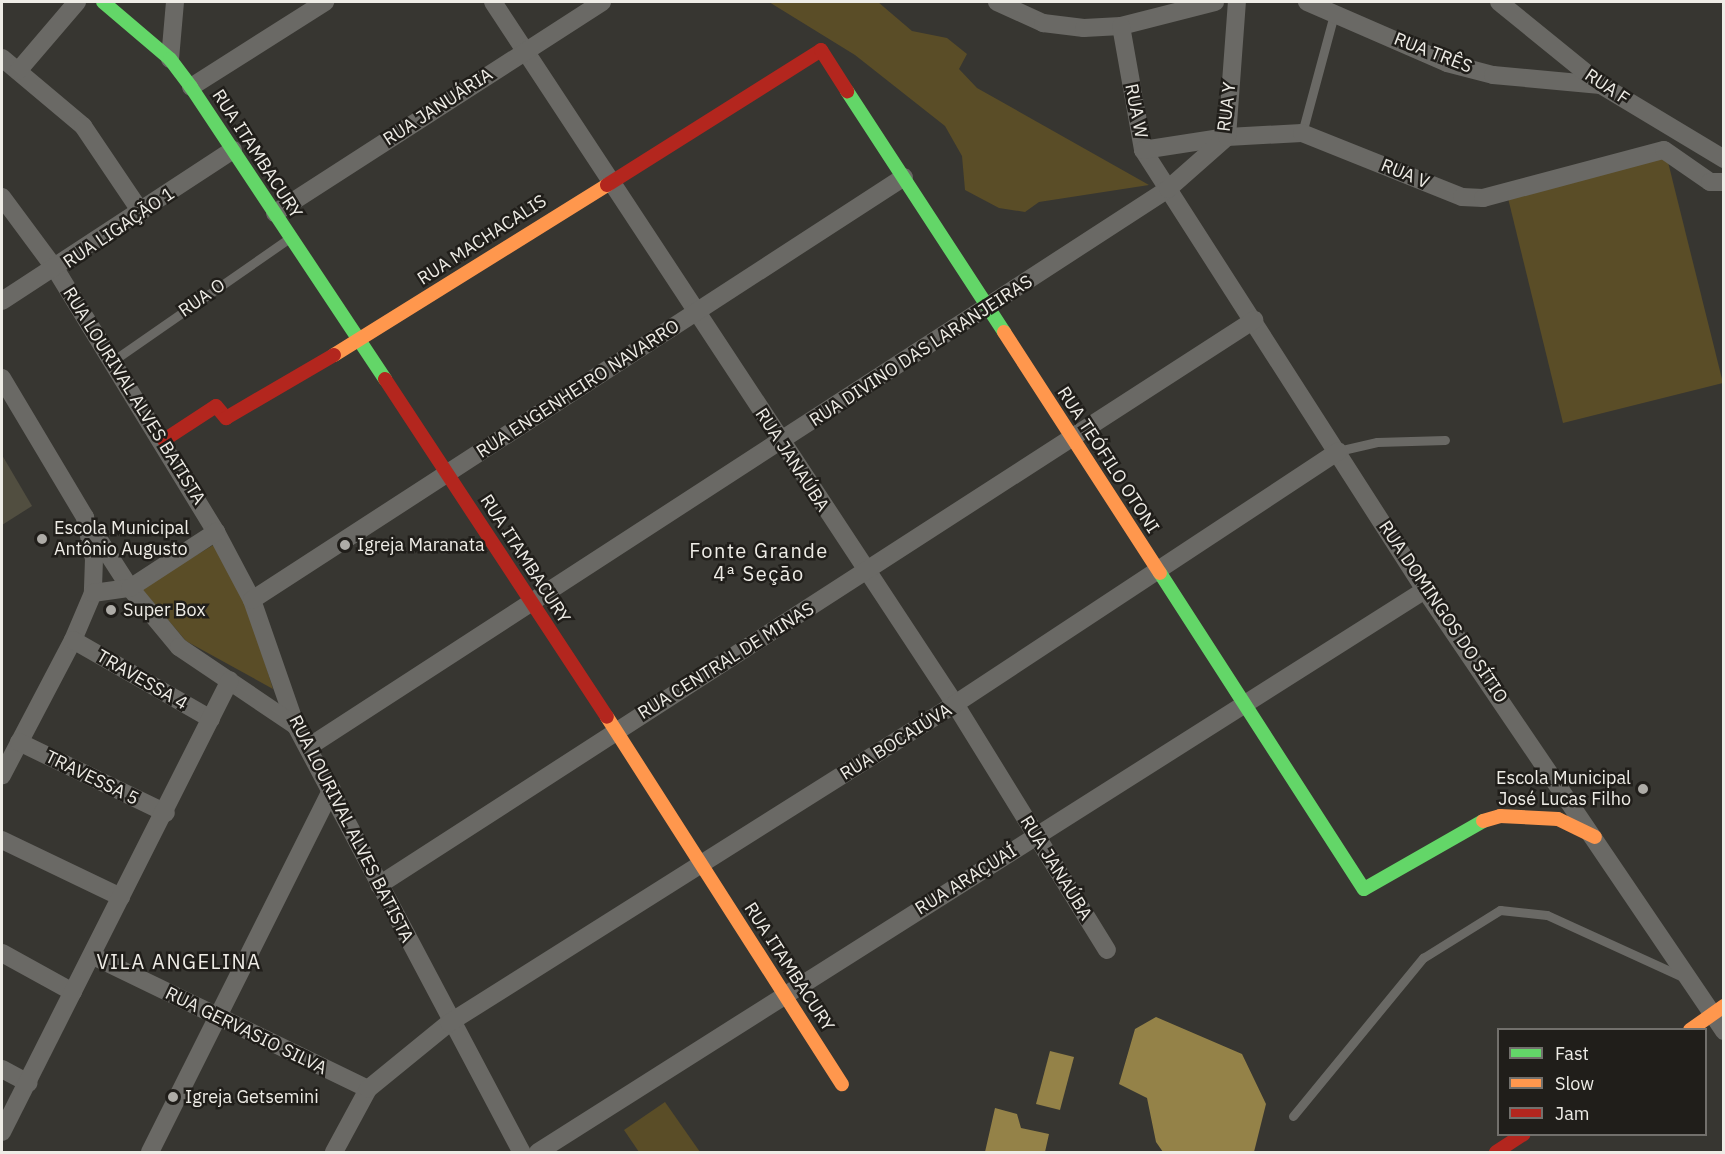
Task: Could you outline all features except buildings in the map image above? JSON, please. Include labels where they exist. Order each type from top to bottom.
[{"type":"street","points":[[18,71],[77,2]]},
{"type":"street","name":"RUA ITAMBACURY","points":[[103,2],[170,59],[191,87],[531,598],[700,865],[786,993],[842,1084]]},
{"type":"street","points":[[170,59],[175,2]]},
{"type":"street","points":[[191,87],[325,2]]},
{"type":"street","name":"RUA JANAÚBA","points":[[493,2],[613,178],[695,313],[956,705],[1107,950]]},
{"type":"street","name":"RUA JANUÁRIA","points":[[275,213],[602,2]]},
{"type":"street","points":[[997,2],[1043,23],[1121,26],[1215,2]]},
{"type":"street","name":"RUA Y","points":[[1168,189],[1227,137],[1237,2]]},
{"type":"street","name":"RUA TRÊS","points":[[1307,2],[1336,10],[1448,63],[1494,75],[1601,85]]},
{"type":"street","name":"RUA F","points":[[1499,2],[1601,85],[1724,159]]},
{"type":"street","name":"RUA W","points":[[1121,26],[1143,150],[1168,189]]},
{"type":"street","name":"RUA MACHACALIS","points":[[164,440],[216,406],[226,418],[359,340],[613,178],[821,50]]},
{"type":"street","name":"RUA TEÓFILO OTONI","points":[[821,50],[1364,889],[1472,824],[1500,816],[1558,819],[1595,837]]},
{"type":"street","points":[[2,58],[82,126],[141,213]]},
{"type":"street","name":"RUA V","points":[[1143,150],[1227,137],[1302,133],[1462,197],[1483,198],[1664,150],[1710,182],[1724,182]]},
{"type":"street","name":"RUA LIGAÇÃO 1","points":[[2,301],[56,270],[233,150]]},
{"type":"street","name":"RUA ENGENHEIRO NAVARRO","points":[[252,600],[904,177]]},
{"type":"street","name":"RUA DIVINO DAS LARANJEIRAS","points":[[310,746],[531,598],[989,310],[1168,189]]},
{"type":"street","name":"RUA DOMINGOS DO SÍTIO","points":[[1168,189],[1425,590],[1595,837],[1690,981],[1718,1011],[1724,1031]]},
{"type":"street","name":"RUA LOURIVAL ALVES BATISTA","points":[[2,197],[56,270],[114,360],[164,440],[216,531],[252,600],[296,726],[310,746],[449,1023],[522,1152]]},
{"type":"street","name":"RUA CENTRAL DE MINAS","points":[[379,885],[615,732],[1074,441],[1254,320]]},
{"type":"street","points":[[2,378],[85,518],[130,588],[179,647],[296,726]]},
{"type":"street","name":"RUA BOCAIÚVA","points":[[368,1089],[449,1023],[956,705],[1338,451]]},
{"type":"street","points":[[2,775],[73,640],[93,593],[94,559],[85,518]]},
{"type":"street","points":[[93,593],[130,588],[216,531]]},
{"type":"street","name":"RUA ARAÇUAÍ","points":[[538,1152],[1243,703],[1425,590]]},
{"type":"street","name":"TRAVESSA 4","points":[[73,640],[211,719]]},
{"type":"street","points":[[2,1132],[166,813],[230,680]]},
{"type":"street","name":"TRAVESSA 5","points":[[19,742],[166,813]]},
{"type":"street","points":[[150,1152],[332,789]]},
{"type":"street","points":[[2,840],[122,897]]},
{"type":"street","points":[[2,953],[73,992]]},
{"type":"street","name":"RUA GERVASIO SILVA","points":[[93,956],[217,1019],[368,1089]]},
{"type":"street","points":[[1692,1028],[1718,1011]]},
{"type":"street","points":[[2,1069],[28,1083]]},
{"type":"street","points":[[334,1152],[368,1089]]},
{"type":"street","points":[[1496,1152],[1521,1136]]},
{"type":"lane","points":[[1302,133],[1336,10]]},
{"type":"lane","name":"RUA O","points":[[114,360],[290,237]]},
{"type":"lane","points":[[1338,451],[1377,442],[1445,440]]},
{"type":"lane","points":[[1293,1116],[1424,958],[1500,910],[1547,915],[1690,981]]},
{"type":"shaded area","points":[[769,2],[878,2],[912,31],[947,38],[967,54],[959,69],[977,88],[1149,185],[1039,202],[1025,212],[999,208],[965,190],[962,156],[945,126],[855,55]]},
{"type":"shaded area","points":[[1666,154],[1723,383],[1563,423],[1507,194]]},
{"type":"shaded area","points":[[215,544],[246,601],[273,689],[186,641],[141,588]]},
{"type":"shaded area","points":[[1156,1017],[1242,1054],[1266,1104],[1254,1152],[1163,1152],[1156,1142],[1147,1098],[1119,1084],[1135,1029]]},
{"type":"shaded area","points":[[1050,1051],[1074,1057],[1060,1110],[1036,1104]]},
{"type":"shaded area","points":[[665,1102],[700,1152],[639,1152],[624,1130]]},
{"type":"shaded area","points":[[995,1108],[1017,1114],[1021,1128],[1049,1134],[1045,1152],[985,1152]]},
{"type":"traffic: fast","points":[[103,2],[170,59],[191,87],[385,379]]},
{"type":"traffic: fast","points":[[847,91],[1004,332]]},
{"type":"traffic: fast","points":[[1160,573],[1364,889],[1483,821]]},
{"type":"traffic: slow","points":[[334,355],[607,185]]},
{"type":"traffic: slow","points":[[1004,332],[1160,573]]},
{"type":"traffic: slow","points":[[607,717],[842,1084]]},
{"type":"traffic: slow","points":[[1483,821],[1500,816],[1558,819],[1595,837]]},
{"type":"traffic: slow","points":[[1693,1028],[1724,1006]]},
{"type":"traffic: jam","points":[[607,185],[821,50],[847,91]]},
{"type":"traffic: jam","points":[[164,440],[216,406],[226,418],[334,355]]},
{"type":"traffic: jam","points":[[385,379],[607,717]]},
{"type":"traffic: jam","points":[[1496,1152],[1521,1136]]},
{"type":"place","name":"Escola Municipal Antônio Augusto","points":[[42,539]]},
{"type":"place","name":"Igreja Maranata","points":[[345,545]]},
{"type":"place","name":"Super Box","points":[[111,610]]},
{"type":"place","name":"Escola Municipal José Lucas Filho","points":[[1643,789]]},
{"type":"place","name":"Igreja Getsemini","points":[[173,1097]]},
{"type":"district","name":"Fonte Grande 4ª Seção","points":[[759,562]]},
{"type":"district","name":"VILA ANGELINA","points":[[179,961]]}]
